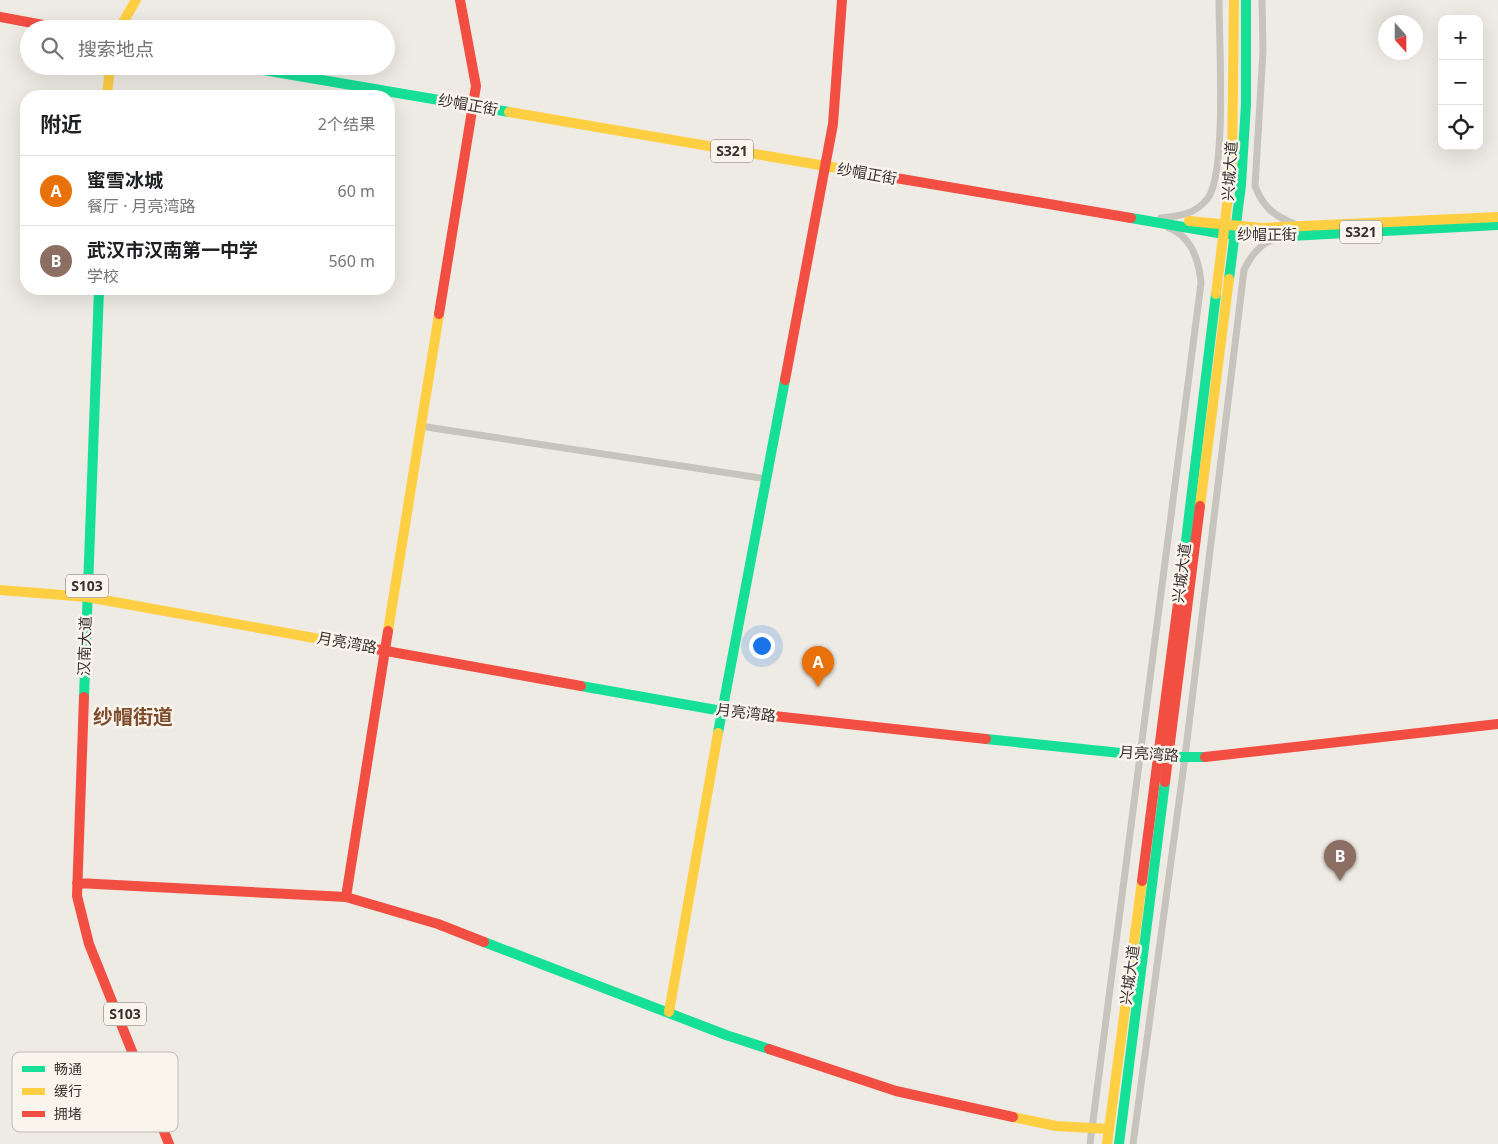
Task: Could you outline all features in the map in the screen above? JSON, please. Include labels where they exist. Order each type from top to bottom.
[{"type":"main road","points":[[124,20],[136,0]]},
{"type":"main road","points":[[346,898],[420,426],[474,103],[476,86],[460,0]]},
{"type":"main road","points":[[669,1012],[722,711],[826,163],[838,78],[842,0]]},
{"type":"main road","name":"兴城大道","points":[[1119,1144],[1232,165],[1234,0]]},
{"type":"main road","name":"兴城大道","points":[[1107,1144],[1164,757],[1241,185],[1246,104],[1246,0]]},
{"type":"main road","points":[[0,18],[20,21]]},
{"type":"main road","points":[[0,25],[20,28]]},
{"type":"main road","points":[[108,90],[109,75]]},
{"type":"main road","name":"纱帽正街","points":[[297,75],[392,90]]},
{"type":"main road","name":"纱帽正街","points":[[329,75],[474,103]]},
{"type":"main road","name":"纱帽正街","points":[[395,91],[1160,221],[1224,230],[1290,236],[1498,225]]},
{"type":"main road","name":"纱帽正街","points":[[1235,231],[1498,217]]},
{"type":"main road","name":"汉南大道","points":[[99,295],[77,883],[79,909],[89,944],[132,1052]]},
{"type":"main road","name":"月亮湾路","points":[[0,590],[87,597],[722,711],[1139,755],[1206,757],[1498,724]]},
{"type":"main road","points":[[77,883],[346,898],[438,924],[726,1035],[896,1091],[1056,1126],[1109,1129]]},
{"type":"main road","name":"汉南大道","points":[[77,883],[82,892],[104,960],[140,1052]]},
{"type":"main road","name":"汉南大道","points":[[164,1132],[169,1144]]},
{"type":"main road","name":"汉南大道","points":[[172,1132],[177,1144]]},
{"type":"street","points":[[1160,221],[1193,212],[1209,197],[1217,178],[1220,129],[1219,0]]},
{"type":"street","points":[[1262,0],[1263,51],[1254,186],[1260,199],[1269,211],[1281,219],[1303,226]]},
{"type":"street","points":[[1090,1144],[1201,283],[1200,270],[1188,241],[1179,232],[1160,221]]},
{"type":"street","points":[[1133,1144],[1185,757],[1244,270],[1250,258],[1260,247],[1271,240],[1290,236]]},
{"type":"street","points":[[420,426],[767,479]]},
{"type":"traffic: fast","points":[[1229,279],[1241,185],[1246,104],[1246,0]]},
{"type":"traffic: fast","points":[[293,75],[380,90]]},
{"type":"traffic: fast","points":[[395,93],[509,112]]},
{"type":"traffic: fast","points":[[1131,218],[1224,234],[1290,236],[1498,225]]},
{"type":"traffic: fast","points":[[1184,557],[1216,294]]},
{"type":"traffic: fast","points":[[84,697],[99,295]]},
{"type":"traffic: fast","points":[[718,733],[785,380]]},
{"type":"traffic: fast","points":[[581,686],[722,711],[774,716]]},
{"type":"traffic: fast","points":[[986,739],[1159,757],[1205,757]]},
{"type":"traffic: fast","points":[[1119,1144],[1165,782]]},
{"type":"traffic: fast","points":[[484,942],[726,1035],[769,1049]]},
{"type":"traffic: slow","points":[[124,20],[136,0]]},
{"type":"traffic: slow","points":[[1216,294],[1232,165],[1234,0]]},
{"type":"traffic: slow","points":[[108,90],[109,75]]},
{"type":"traffic: slow","points":[[509,112],[884,176]]},
{"type":"traffic: slow","points":[[1189,221],[1261,228],[1498,217]]},
{"type":"traffic: slow","points":[[1200,506],[1229,279]]},
{"type":"traffic: slow","points":[[388,631],[439,314]]},
{"type":"traffic: slow","points":[[0,590],[87,597],[364,647]]},
{"type":"traffic: slow","points":[[669,1012],[718,733]]},
{"type":"traffic: slow","points":[[1107,1144],[1142,881]]},
{"type":"traffic: slow","points":[[1013,1117],[1056,1126],[1109,1129]]},
{"type":"traffic: jam","points":[[439,314],[476,86],[460,0]]},
{"type":"traffic: jam","points":[[785,380],[833,124],[842,0]]},
{"type":"traffic: jam","points":[[0,17],[20,21]]},
{"type":"traffic: jam","points":[[884,176],[1131,218]]},
{"type":"traffic: jam","points":[[1165,782],[1200,506]]},
{"type":"traffic: jam","points":[[1142,881],[1184,557]]},
{"type":"traffic: jam","points":[[346,897],[388,631]]},
{"type":"traffic: jam","points":[[364,647],[581,686]]},
{"type":"traffic: jam","points":[[84,697],[77,896],[89,944],[132,1052]]},
{"type":"traffic: jam","points":[[774,716],[986,739]]},
{"type":"traffic: jam","points":[[1205,757],[1498,724]]},
{"type":"traffic: jam","points":[[77,883],[346,897],[438,924],[484,942]]},
{"type":"traffic: jam","points":[[769,1049],[896,1091],[1013,1117]]},
{"type":"traffic: jam","points":[[164,1132],[169,1144]]},
{"type":"place","name":"蜜雪冰城","points":[[818,687]]},
{"type":"place","name":"武汉市汉南第一中学","points":[[1340,881]]},
{"type":"district","name":"纱帽街道","points":[[133,717]]}]
